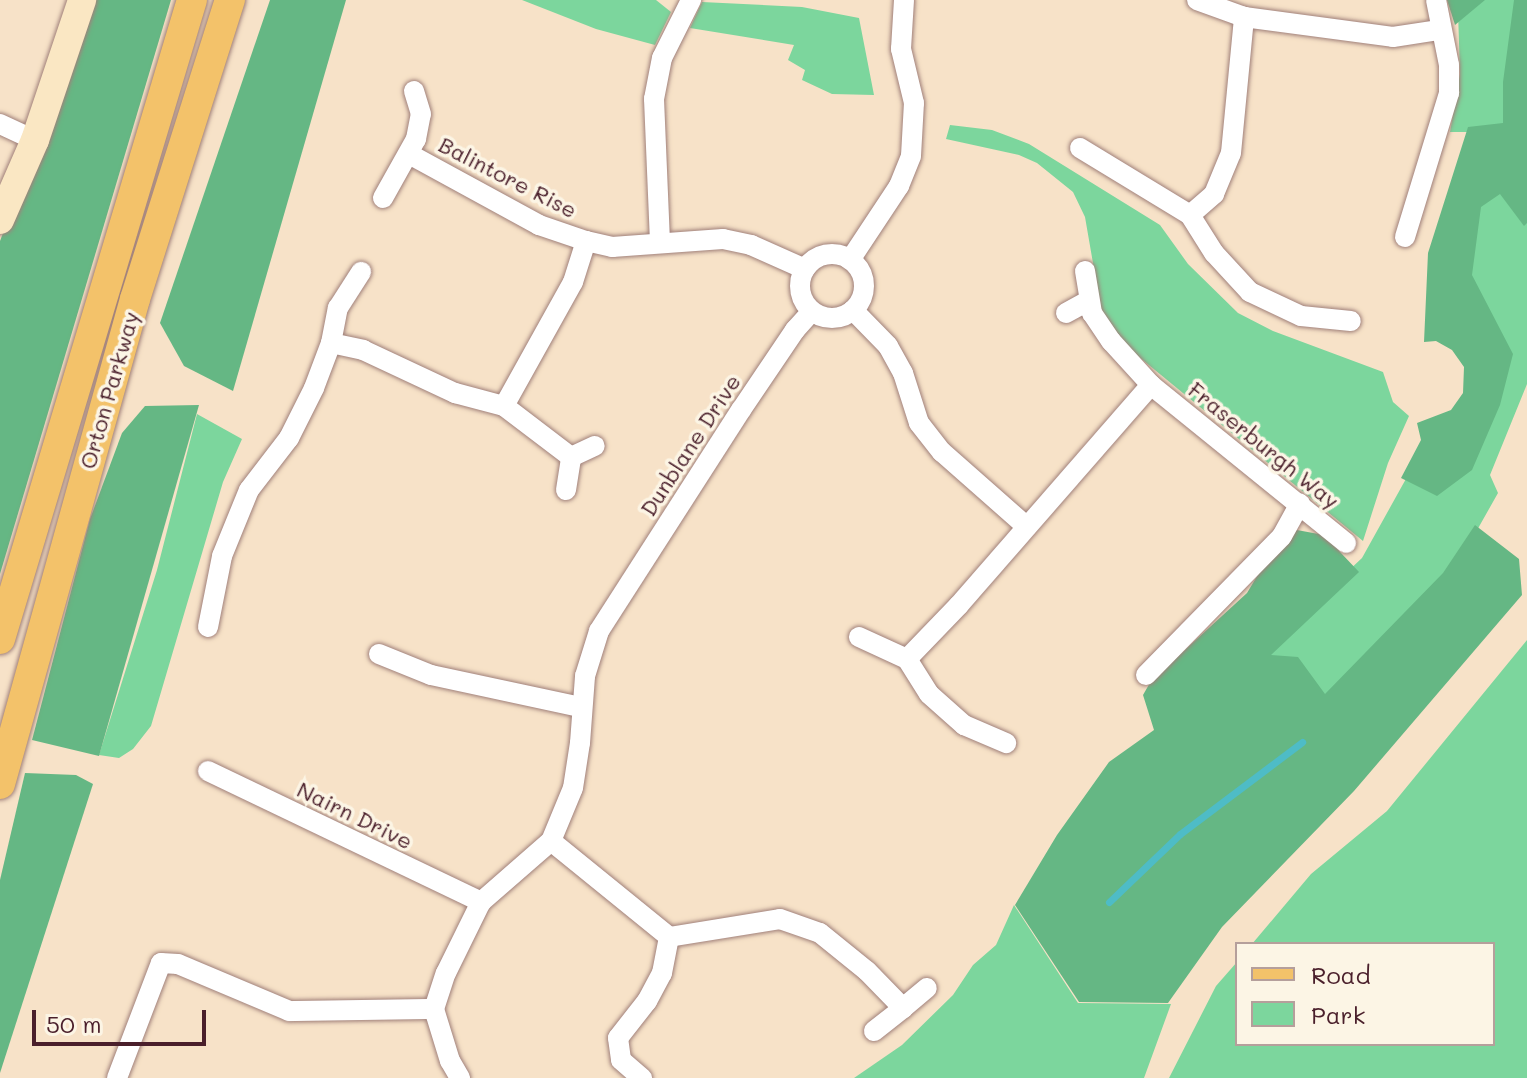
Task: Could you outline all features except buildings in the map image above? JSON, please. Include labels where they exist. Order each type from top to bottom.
[{"type":"main road","name":"Orton Parkway","points":[[0,639],[192,0]]},
{"type":"main road","name":"Orton Parkway","points":[[0,784],[131,314],[230,0]]},
{"type":"street","points":[[0,220],[35,140],[82,0]]},
{"type":"street","points":[[660,242],[654,99],[662,58],[691,0]]},
{"type":"street","points":[[850,260],[899,186],[911,156],[914,103],[901,36],[904,0]]},
{"type":"street","points":[[1197,0],[1244,17],[1393,37],[1439,30]]},
{"type":"street","points":[[1405,237],[1449,93],[1449,65],[1439,30],[1436,0]]},
{"type":"street","points":[[1190,215],[1214,194],[1231,153],[1234,91],[1244,17]]},
{"type":"street","name":"Balintore Rise","points":[[383,198],[409,154],[421,114],[414,91]]},
{"type":"street","points":[[0,124],[35,140]]},
{"type":"street","points":[[1080,148],[1190,215],[1214,253],[1250,292],[1301,316],[1351,321]]},
{"type":"street","name":"Balintore Rise","points":[[409,154],[539,225],[586,241],[612,247],[723,239],[751,245],[805,269]]},
{"type":"street","name":"Balintore Rise","points":[[504,406],[573,282],[586,241]]},
{"type":"street","points":[[829,254],[850,260],[863,282],[863,291],[853,310],[829,318],[812,311],[802,296],[801,278],[805,269],[811,262],[829,254]]},
{"type":"street","name":"Fraserburgh Way","points":[[1085,271],[1092,313],[1111,341],[1151,385],[1346,543]]},
{"type":"street","points":[[208,627],[222,556],[249,490],[289,438],[314,388],[331,343],[338,308],[361,272]]},
{"type":"street","points":[[1066,313],[1088,301]]},
{"type":"street","points":[[853,310],[888,346],[903,373],[919,423],[942,452],[1027,527]]},
{"type":"street","name":"Dunblane Drive","points":[[551,841],[573,788],[580,743],[580,707],[599,631],[795,330],[812,311]]},
{"type":"street","points":[[331,343],[363,350],[455,393],[504,406],[571,457]]},
{"type":"street","points":[[907,659],[1151,385]]},
{"type":"street","points":[[571,457],[595,446]]},
{"type":"street","points":[[566,490],[571,457]]},
{"type":"street","points":[[1146,675],[1282,536],[1300,504]]},
{"type":"street","points":[[859,637],[907,659],[929,694],[964,725],[1006,743]]},
{"type":"street","points":[[379,654],[431,675],[580,707]]},
{"type":"street","name":"Nairn Drive","points":[[208,771],[481,902]]},
{"type":"street","points":[[460,1078],[450,1061],[434,1009],[446,973],[481,902],[551,841],[669,937],[780,919],[820,933],[867,971],[903,1008]]},
{"type":"street","points":[[642,1078],[621,1060],[618,1038],[647,1001],[662,973],[669,937]]},
{"type":"street","points":[[117,1078],[161,963],[178,964],[289,1011],[434,1009]]},
{"type":"street","points":[[874,1031],[927,988]]},
{"type":"green space","points":[[92,0],[171,0],[0,574],[0,241]]},
{"type":"green space","points":[[270,0],[346,0],[233,391],[184,366],[160,323]]},
{"type":"green space","points":[[522,0],[656,0],[671,12],[655,45],[596,29]]},
{"type":"green space","points":[[1447,0],[1485,0],[1455,25]]},
{"type":"green space","points":[[1471,0],[1524,0],[1509,132],[1450,132],[1460,74],[1458,12]]},
{"type":"green space","points":[[1514,0],[1527,0],[1527,223],[1524,226],[1500,194],[1481,207],[1472,275],[1513,354],[1500,405],[1472,470],[1437,496],[1401,478],[1421,440],[1417,423],[1451,410],[1463,393],[1464,367],[1452,350],[1436,341],[1424,342],[1428,253],[1468,127],[1503,123],[1503,82]]},
{"type":"green space","points":[[702,2],[802,7],[859,18],[874,95],[832,94],[802,80],[805,70],[788,60],[794,45],[690,28]]},
{"type":"green space","points":[[950,125],[992,130],[1029,144],[1160,225],[1188,264],[1238,313],[1273,331],[1383,372],[1393,402],[1409,416],[1388,463],[1363,541],[1127,347],[1102,315],[1085,217],[1073,192],[1037,163],[1019,155],[946,139]]},
{"type":"green space","points":[[1500,188],[1527,217],[1527,384],[1490,475],[1498,493],[1476,532],[1444,577],[1321,699],[1260,654],[1362,558],[1407,477],[1470,467],[1467,275],[1477,204]]},
{"type":"green space","points":[[199,405],[99,756],[32,740],[90,519],[122,433],[145,406]]},
{"type":"green space","points":[[197,414],[242,439],[223,482],[151,726],[133,749],[119,758],[99,755],[157,570]]},
{"type":"green space","points":[[1475,525],[1519,559],[1522,595],[1354,791],[1222,927],[1168,1003],[1079,1002],[1015,905],[1057,835],[1109,762],[1154,730],[1143,695],[1151,681],[1247,593],[1286,528],[1324,535],[1359,572],[1271,655],[1298,657],[1325,694],[1443,573]]},
{"type":"green space","points":[[1527,640],[1527,1078],[1169,1078],[1216,986],[1235,964],[1235,1046],[1495,1046],[1495,942],[1254,942],[1311,874],[1387,811]]},
{"type":"green space","points":[[25,773],[76,775],[93,784],[0,1073],[0,880]]},
{"type":"green space","points":[[1014,905],[1078,1003],[1171,1004],[1144,1078],[854,1078],[902,1045],[953,995],[973,965],[996,945]]},
{"type":"waterway","points":[[1109,902],[1180,834],[1302,742]]}]
